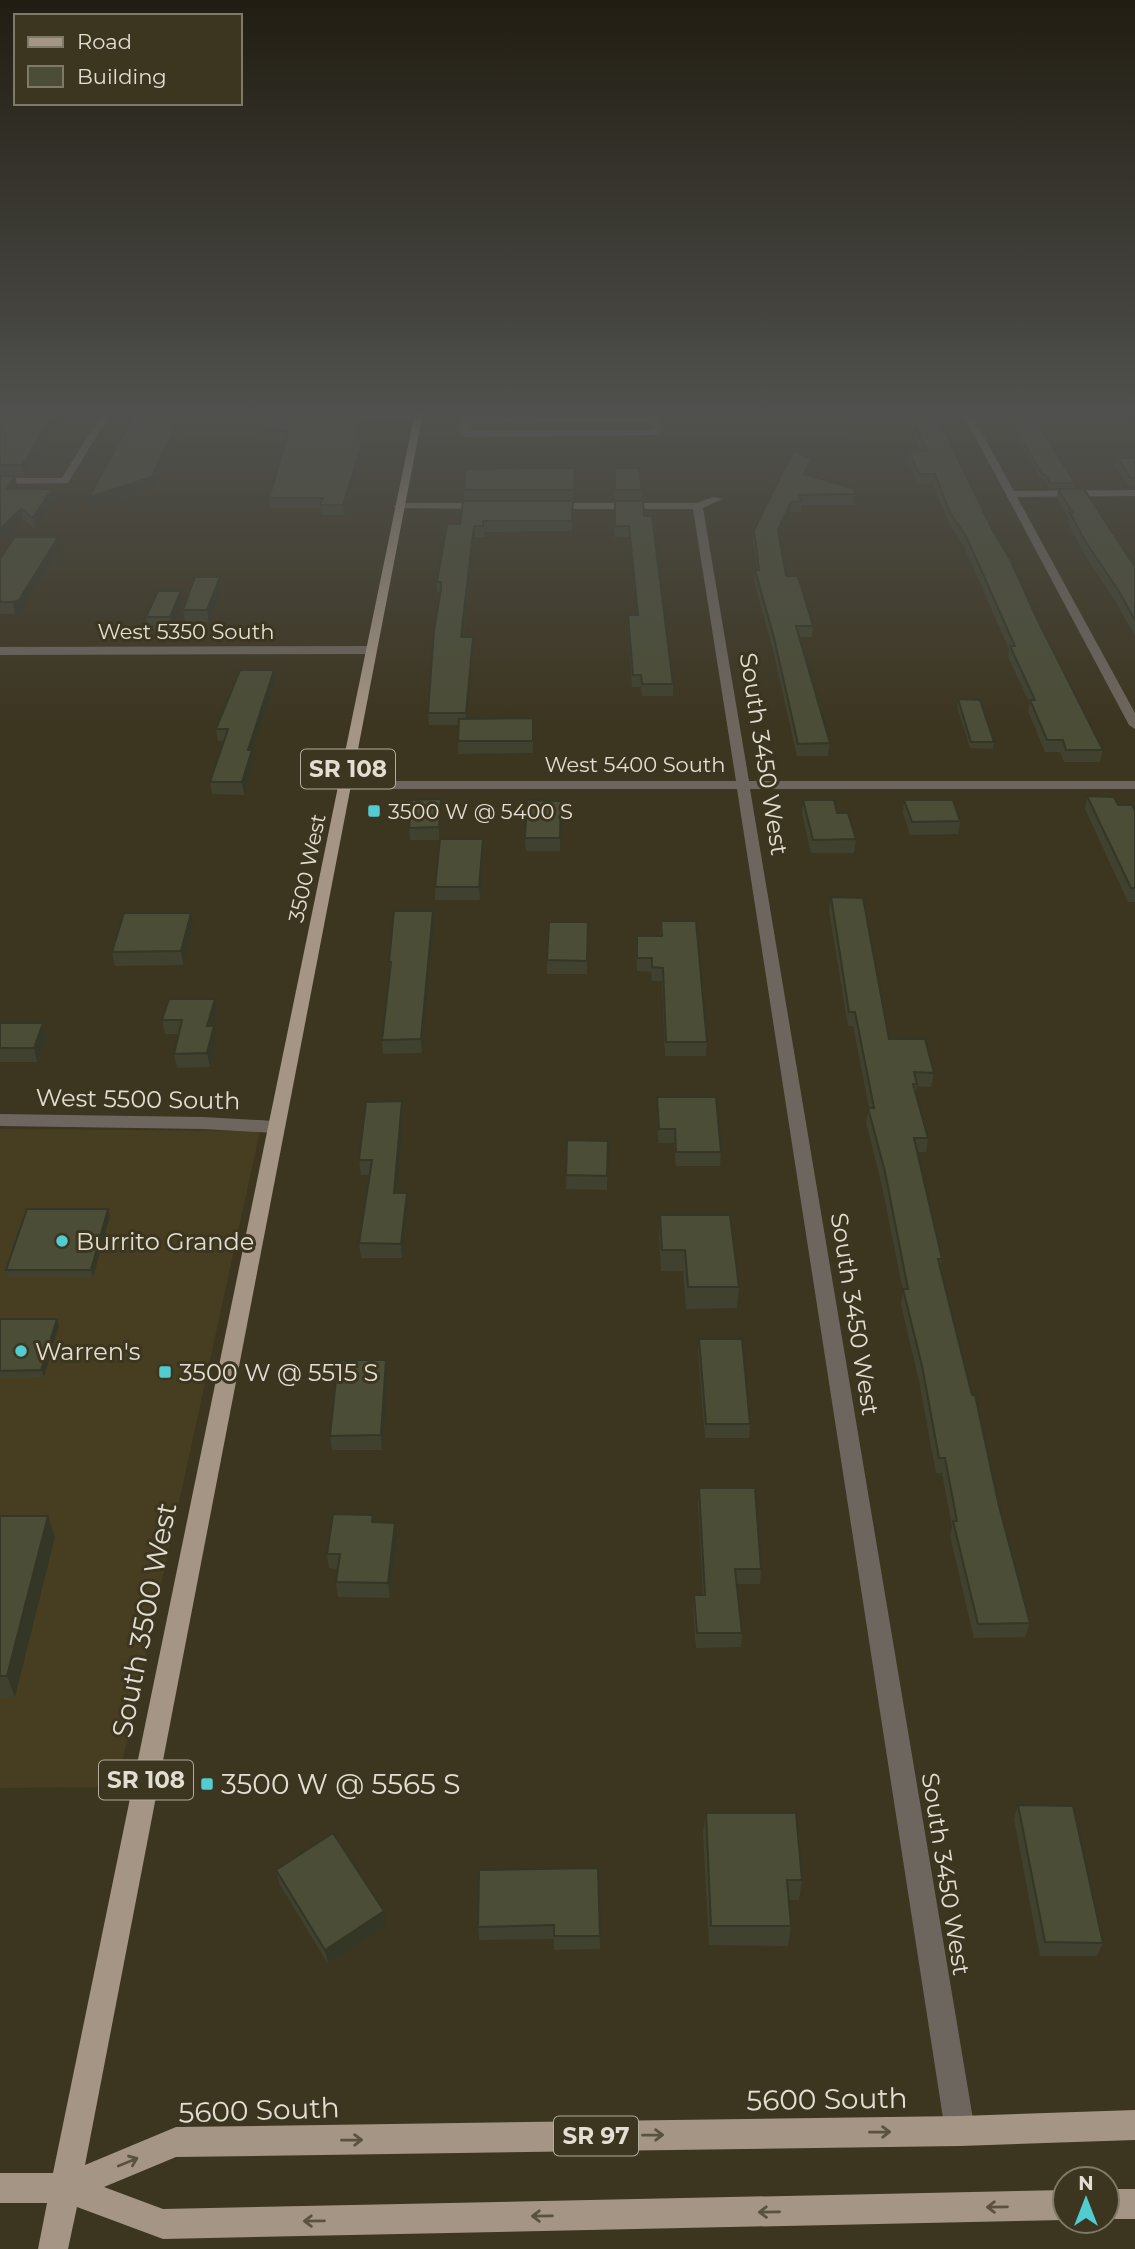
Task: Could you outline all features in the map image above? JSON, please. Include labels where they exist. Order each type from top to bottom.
[{"type":"main road","name":"3500 West","points":[[275,1127],[397,517]]},
{"type":"main road","name":"South 3500 West","points":[[53,2249],[275,1127]]},
{"type":"main road","name":"5600 South","points":[[65,2188],[176,2142],[960,2130],[1135,2124]]},
{"type":"main road","name":"SR 97","points":[[0,2188],[65,2188],[163,2224],[1051,2205]]},
{"type":"street","name":"South 3450 West","points":[[709,517],[743,785],[960,2130]]},
{"type":"street","points":[[1023,517],[1135,725]]},
{"type":"street","name":"West 5350 South","points":[[0,651],[371,650]]},
{"type":"street","name":"West 5400 South","points":[[345,785],[1135,785]]},
{"type":"street","name":"West 5500 South","points":[[0,1120],[203,1123],[275,1127]]},
{"type":"shaded area","points":[[0,1129],[260,1131],[117,1787],[0,1788]]},
{"type":"building","points":[[0,517],[13,517],[0,529]]},
{"type":"building","points":[[461,517],[572,517],[572,521],[483,521],[483,526],[474,526],[461,637],[473,637],[466,713],[428,713],[434,630],[441,589],[441,582],[437,582],[447,524],[460,524]]},
{"type":"building","points":[[615,517],[652,517],[673,684],[642,684],[641,675],[633,675],[628,615],[638,615],[629,526],[615,526]]},
{"type":"building","points":[[761,517],[784,517],[778,530],[786,576],[798,576],[813,626],[796,626],[830,743],[798,744],[774,638],[755,570],[759,570],[754,530]]},
{"type":"building","points":[[953,517],[986,517],[1010,559],[1103,750],[1066,750],[1063,740],[1047,740],[1030,700],[1035,700],[1010,646],[1015,646],[966,536]]},
{"type":"building","points":[[1072,517],[1102,517],[1135,567],[1135,620],[1118,590]]},
{"type":"building","points":[[15,537],[58,537],[19,600],[0,602],[0,559]]},
{"type":"building","points":[[195,577],[220,577],[207,610],[183,610]]},
{"type":"building","points":[[158,591],[181,591],[170,617],[146,617]]},
{"type":"building","points":[[240,670],[274,670],[248,750],[252,750],[242,782],[210,782],[228,729],[216,729]]},
{"type":"building","points":[[958,699],[980,700],[994,742],[971,742]]},
{"type":"building","points":[[533,718],[533,741],[458,741],[459,719]]},
{"type":"building","points":[[1087,796],[1114,797],[1118,805],[1132,805],[1135,811],[1135,888],[1131,888]]},
{"type":"building","points":[[441,799],[439,827],[409,828],[412,800]]},
{"type":"building","points":[[527,800],[561,801],[560,838],[525,838]]},
{"type":"building","points":[[803,800],[834,800],[837,813],[848,813],[856,839],[813,840]]},
{"type":"building","points":[[904,800],[953,800],[960,821],[912,822]]},
{"type":"building","points":[[440,839],[483,839],[479,887],[435,887]]},
{"type":"building","points":[[831,897],[863,898],[889,1039],[925,1039],[934,1073],[914,1072],[917,1084],[913,1084],[928,1138],[914,1138],[942,1259],[938,1259],[972,1395],[975,1395],[999,1506],[1030,1623],[978,1624],[953,1521],[957,1521],[945,1458],[939,1458],[922,1366],[903,1289],[908,1289],[885,1172],[868,1108],[874,1108],[855,1012],[849,1012]]},
{"type":"building","points":[[394,911],[433,911],[421,1039],[382,1040]]},
{"type":"building","points":[[124,913],[191,913],[181,951],[112,952]]},
{"type":"building","points":[[661,921],[696,921],[707,1042],[666,1042],[663,968],[652,967],[652,958],[637,958],[637,936],[662,936]]},
{"type":"building","points":[[549,922],[588,922],[587,961],[547,960]]},
{"type":"building","points":[[169,999],[215,999],[207,1026],[214,1026],[207,1053],[174,1054],[182,1020],[162,1020]]},
{"type":"building","points":[[0,1023],[43,1023],[34,1048],[0,1048]]},
{"type":"building","points":[[657,1097],[716,1097],[721,1152],[676,1152],[675,1129],[659,1129]]},
{"type":"building","points":[[402,1101],[394,1193],[407,1193],[401,1244],[359,1243],[372,1160],[359,1160],[366,1102]]},
{"type":"building","points":[[567,1140],[608,1141],[607,1176],[566,1175]]},
{"type":"building","points":[[27,1209],[108,1209],[91,1270],[6,1270]]},
{"type":"building","points":[[660,1215],[730,1215],[739,1287],[688,1287],[685,1250],[662,1250]]},
{"type":"building","points":[[0,1319],[57,1319],[41,1370],[0,1371]]},
{"type":"building","points":[[699,1339],[742,1339],[750,1424],[706,1424]]},
{"type":"building","points":[[338,1360],[386,1360],[381,1435],[330,1436]]},
{"type":"building","points":[[699,1488],[755,1488],[761,1569],[735,1569],[742,1633],[697,1633],[694,1595],[705,1595]]},
{"type":"building","points":[[333,1514],[373,1515],[372,1522],[395,1523],[388,1583],[336,1582],[340,1554],[327,1554]]},
{"type":"building","points":[[0,1516],[48,1516],[7,1676],[0,1676]]},
{"type":"building","points":[[1018,1805],[1073,1806],[1103,1943],[1045,1942]]},
{"type":"building","points":[[706,1813],[796,1813],[802,1880],[787,1880],[791,1926],[711,1926]]},
{"type":"building","points":[[333,1833],[384,1911],[325,1950],[276,1870]]},
{"type":"building","points":[[598,1868],[600,1936],[554,1936],[554,1925],[478,1927],[479,1870]]},
{"type":"place","name":"3500 W @ 5400 S","points":[[374,811]]},
{"type":"place","name":"Burrito Grande","points":[[62,1241]]},
{"type":"place","name":"Warren's","points":[[21,1351]]},
{"type":"place","name":"3500 W @ 5515 S","points":[[165,1372]]},
{"type":"place","name":"3500 W @ 5565 S","points":[[207,1784]]}]
